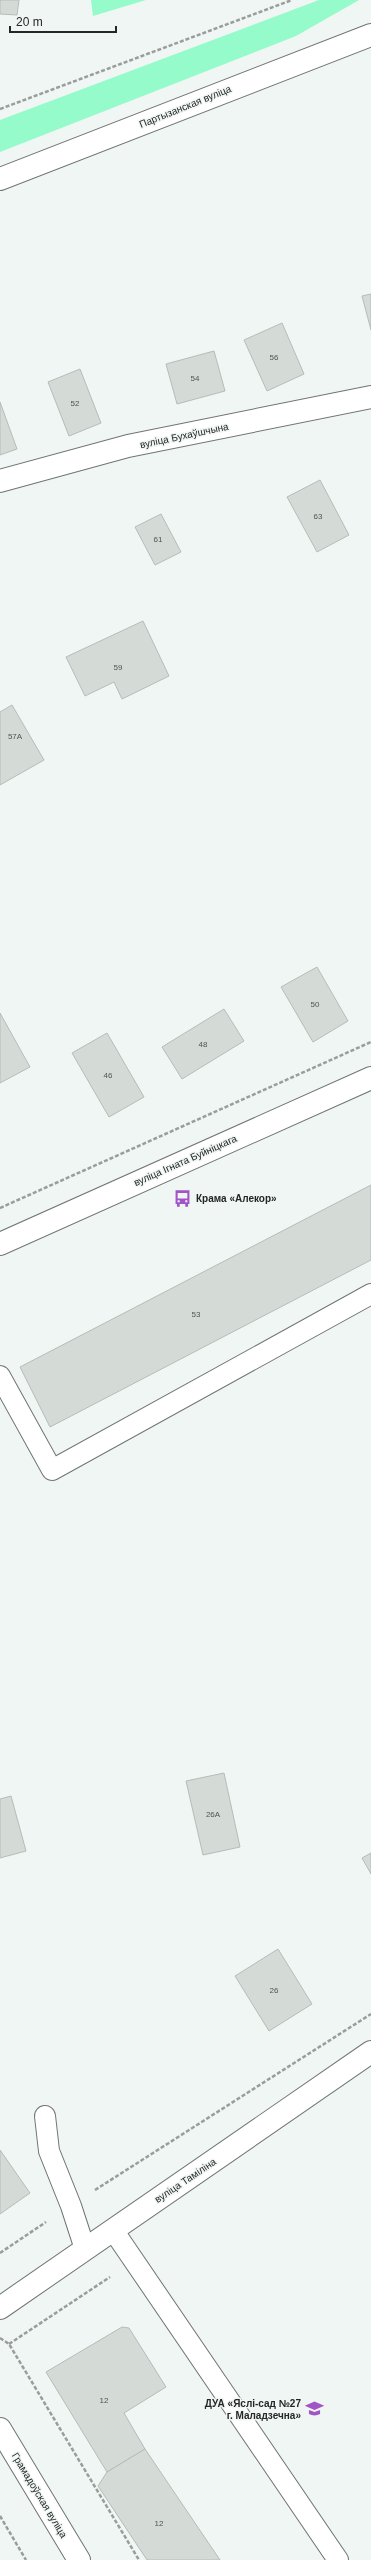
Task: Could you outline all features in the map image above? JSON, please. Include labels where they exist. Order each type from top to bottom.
[{"type":"street","name":"Партызанская вуліца","points":[[0,180],[313,56],[371,35]]},
{"type":"street","name":"вуліца Бухаўшчына","points":[[0,481],[128,446],[371,396]]},
{"type":"street","name":"вуліца Ігната Буйніцкага","points":[[0,1244],[371,1078]]},
{"type":"street","name":"вуліца Таміліна","points":[[0,2308],[371,2052]]},
{"type":"street","name":"Грамадоўская вуліца","points":[[0,2430],[79,2560]]},
{"type":"lane","points":[[0,1376],[52,1470],[371,1294]]},
{"type":"lane","points":[[45,2116],[49,2151],[71,2206],[85,2249]]},
{"type":"lane","points":[[113,2230],[338,2560]]},
{"type":"path","points":[[0,109],[292,0]]},
{"type":"path","points":[[0,1208],[371,1042]]},
{"type":"path","points":[[0,2253],[371,2014]]},
{"type":"path","points":[[0,2338],[9,2344],[139,2560]]},
{"type":"path","points":[[0,2516],[26,2560]]},
{"type":"green space","points":[[91,0],[146,0],[93,16]]},
{"type":"green space","points":[[319,0],[359,0],[296,36],[0,152],[0,120]]},
{"type":"building","points":[[0,0],[19,0],[17,15],[0,14]]},
{"type":"building","points":[[371,294],[371,330],[362,296]]},
{"type":"building","points":[[282,323],[304,374],[267,391],[244,340]]},
{"type":"building","points":[[214,351],[225,391],[177,404],[166,364]]},
{"type":"building","points":[[80,369],[101,423],[69,436],[48,382]]},
{"type":"building","points":[[0,402],[17,449],[0,455]]},
{"type":"building","points":[[320,480],[349,535],[317,552],[287,497]]},
{"type":"building","points":[[161,514],[181,552],[155,565],[135,527]]},
{"type":"building","points":[[143,621],[169,676],[122,699],[114,682],[85,696],[66,657]]},
{"type":"building","points":[[12,705],[44,760],[0,785],[0,712]]},
{"type":"building","points":[[317,967],[348,1021],[313,1042],[281,987]]},
{"type":"building","points":[[224,1009],[244,1041],[182,1079],[162,1047]]},
{"type":"building","points":[[0,1013],[30,1067],[0,1083]]},
{"type":"building","points":[[107,1033],[144,1097],[109,1117],[72,1053]]},
{"type":"building","points":[[371,1185],[371,1260],[50,1427],[20,1367]]},
{"type":"building","points":[[224,1773],[240,1847],[203,1855],[186,1781]]},
{"type":"building","points":[[11,1796],[26,1851],[0,1858],[0,1799]]},
{"type":"building","points":[[371,1853],[371,1874],[362,1858]]},
{"type":"building","points":[[278,1949],[312,2004],[269,2031],[235,1976]]},
{"type":"building","points":[[0,2150],[30,2193],[0,2214]]},
{"type":"building","points":[[122,2327],[129,2328],[166,2387],[124,2413],[145,2449],[107,2472],[46,2372]]},
{"type":"building","points":[[145,2449],[220,2560],[147,2560],[98,2486],[107,2472]]},
{"type":"place","name":"Крама «Алекор»","points":[[183,1198]]},
{"type":"place","name":"ДУА «Яслі-сад №27 г. Маладзечна»","points":[[314,2409]]}]
